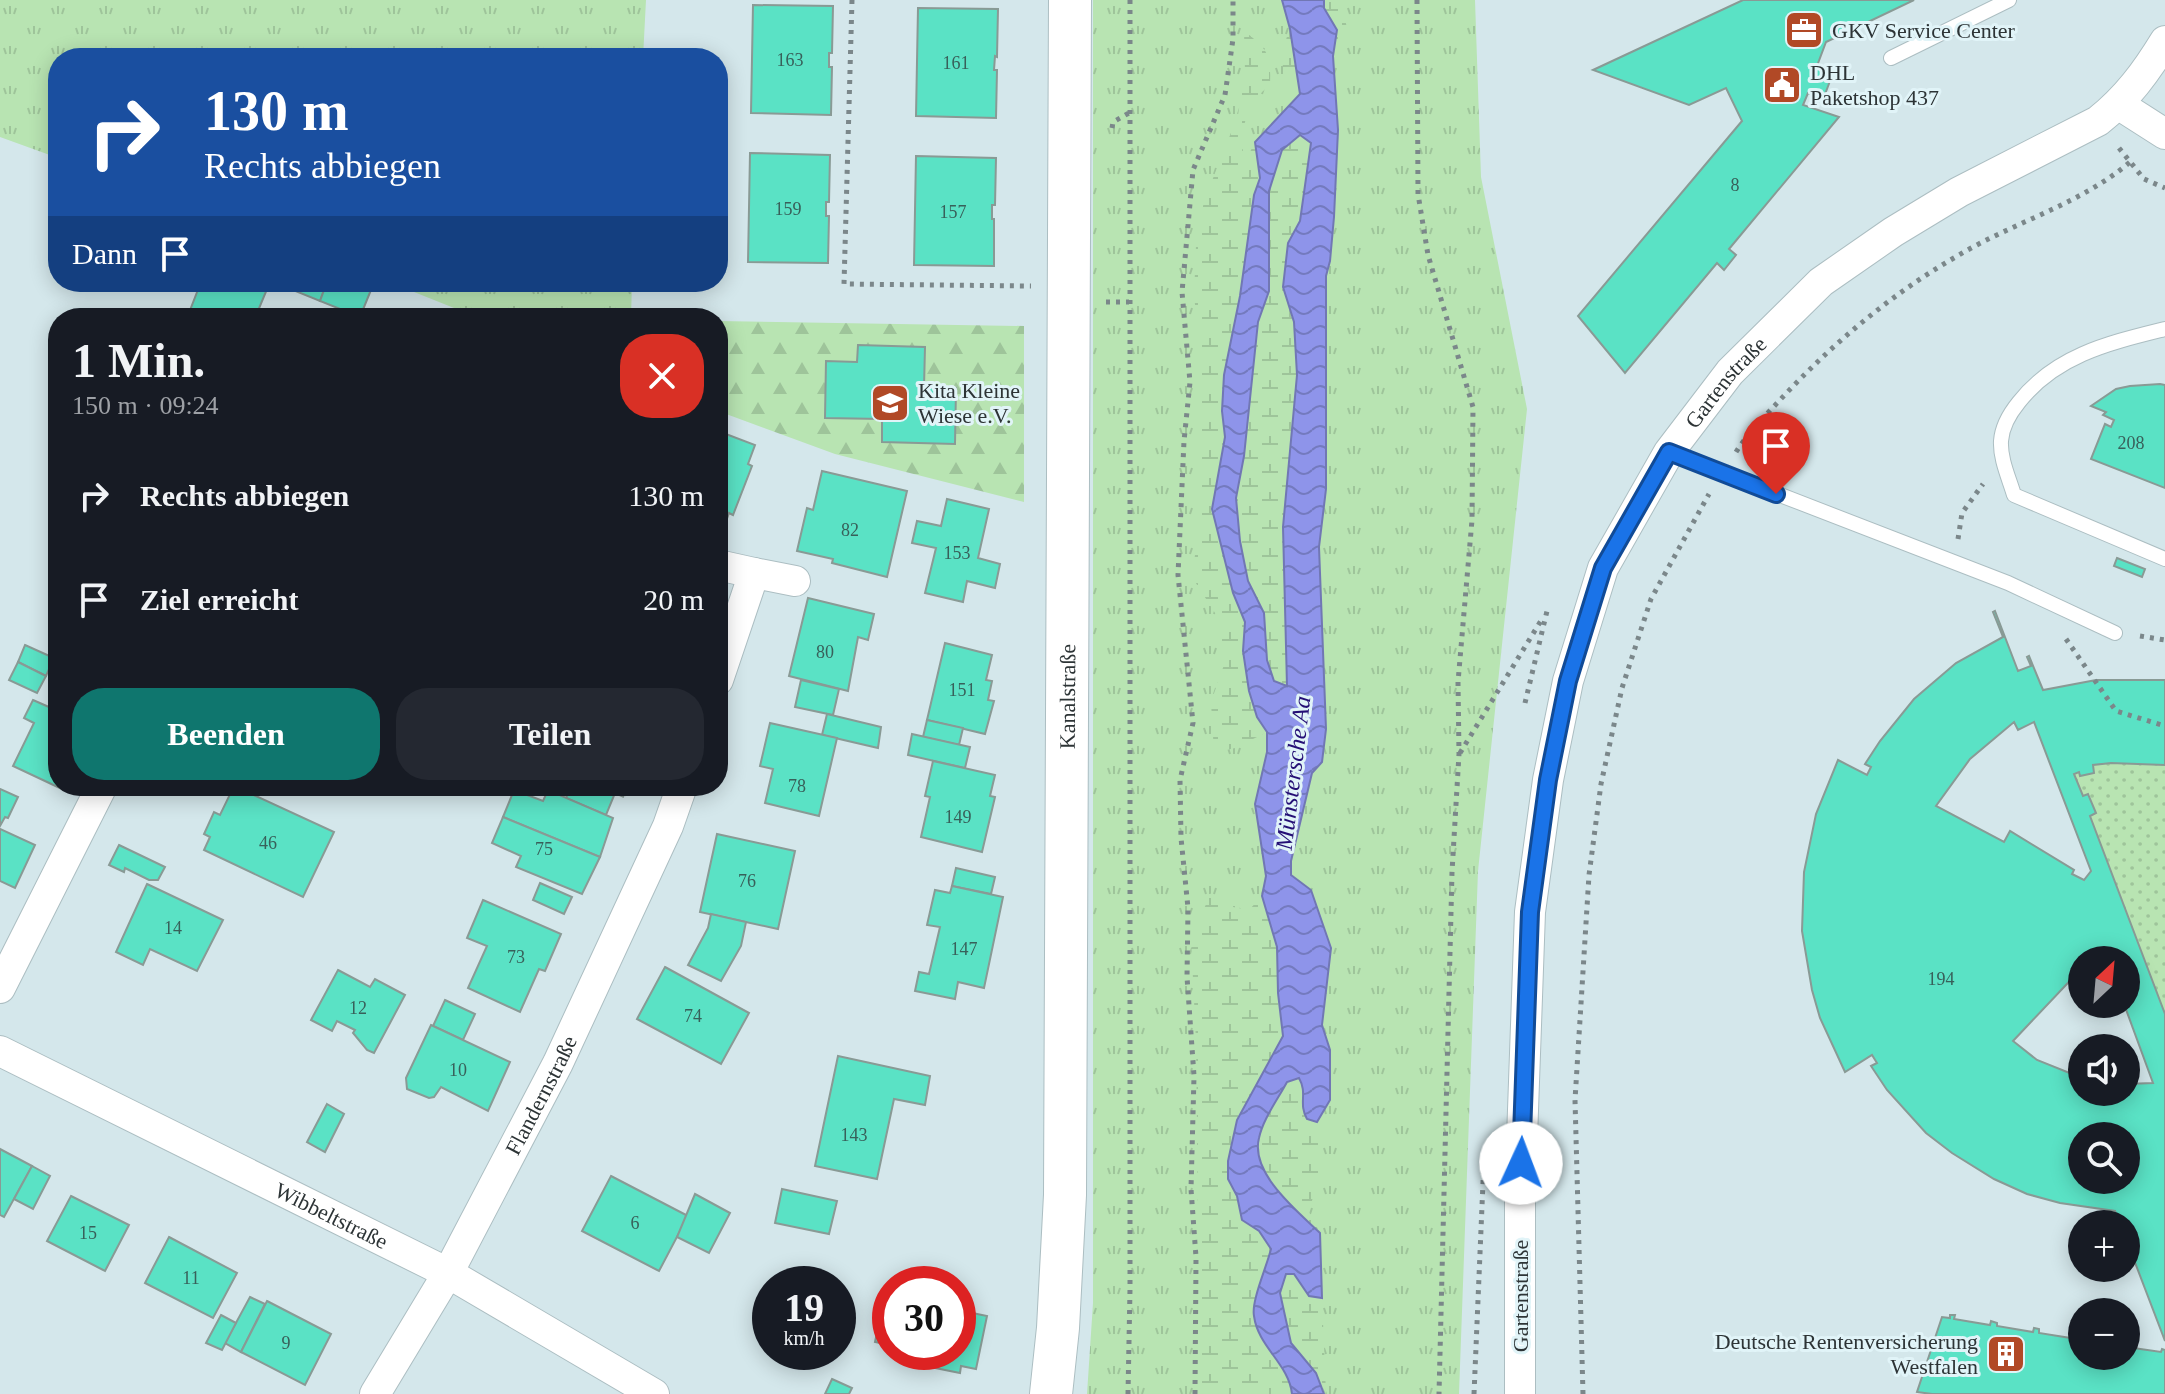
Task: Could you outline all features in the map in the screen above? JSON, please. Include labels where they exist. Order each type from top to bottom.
[{"type":"main road","name":"Kanalstraße","points":[[1051,1394],[1065,1195],[1070,0]]},
{"type":"street","name":"Gartenstraße","points":[[1520,1394],[1520,1195],[1530,912],[1548,780],[1568,681],[1603,568],[1669,452],[1730,372],[1821,282],[1893,232],[1959,192],[2076,134],[2118,104],[2141,79],[2165,41]]},
{"type":"street","points":[[2118,104],[2165,134]]},
{"type":"street","points":[[728,567],[795,581]]},
{"type":"street","points":[[728,650],[754,573]]},
{"type":"street","points":[[0,988],[97,796]]},
{"type":"street","name":"Flandernstraße","points":[[375,1394],[448,1273],[558,1063],[668,826],[678,796]]},
{"type":"street","name":"Wibbeltstraße","points":[[0,1051],[448,1273],[654,1394]]},
{"type":"lane","points":[[1891,58],[2009,0]]},
{"type":"lane","points":[[2165,329],[2100,346],[2071,358],[2046,374],[2012,410],[2004,425],[2001,441],[2014,495],[2165,559]]},
{"type":"lane","points":[[1669,452],[2008,583],[2115,633]]},
{"type":"path","points":[[852,0],[844,284],[1035,286]]},
{"type":"path","points":[[1128,1394],[1130,0]]},
{"type":"path","points":[[1195,1394],[1196,1257],[1191,1189],[1194,1076],[1180,780],[1193,723],[1178,575],[1190,382],[1182,292],[1193,170],[1225,95],[1233,39],[1233,0]]},
{"type":"path","points":[[1417,0],[1418,194],[1428,255],[1473,407],[1472,520],[1458,682],[1459,754],[1452,872],[1439,1394]]},
{"type":"path","points":[[1583,1394],[1575,1100],[1589,875],[1601,784],[1622,688],[1651,599],[1691,522],[1746,436],[1814,363],[1878,309],[1958,255],[2104,184],[2130,162],[2144,179],[2165,188]]},
{"type":"path","points":[[1101,302],[1129,302]]},
{"type":"path","points":[[1459,754],[1547,611]]},
{"type":"path","points":[[2061,632],[2116,711],[2165,726]]},
{"type":"green space","points":[[0,0],[646,0],[644,48],[48,48],[48,154],[0,137]]},
{"type":"green space","points":[[1093,0],[1475,0],[1481,177],[1527,409],[1478,871],[1459,1394],[1087,1394],[1093,1303]]},
{"type":"green space","points":[[1324,0],[1333,0],[1346,23],[1345,33],[1333,56],[1337,30],[1324,8]]},
{"type":"green space","points":[[1290,29],[1300,94],[1284,72],[1284,47]]},
{"type":"green space","points":[[1244,31],[1267,54],[1270,85],[1252,104],[1242,137],[1246,160],[1255,142],[1260,178],[1254,195],[1240,296],[1224,375],[1224,555],[1233,593],[1245,622],[1243,651],[1257,717],[1267,732],[1235,748],[1214,753],[1211,702],[1225,662],[1217,616],[1192,577],[1200,518],[1199,334],[1194,297],[1196,245],[1204,201],[1238,115],[1245,71]]},
{"type":"green space","points":[[1299,135],[1311,143],[1300,221],[1288,243],[1286,299],[1294,322],[1297,375],[1283,527],[1288,687],[1274,681],[1267,660],[1264,613],[1248,581],[1236,498],[1244,456],[1258,322],[1269,291],[1269,191],[1282,150]]},
{"type":"green space","points":[[414,292],[632,292],[631,308],[454,308]]},
{"type":"green space","points":[[728,321],[1024,326],[1024,502],[835,454],[728,415]]},
{"type":"green space","points":[[2093,765],[2165,765],[2165,1014],[2090,816],[2096,813],[2089,794],[2083,796],[2074,774],[2094,773]]},
{"type":"green space","points":[[1211,893],[1233,907],[1249,910],[1262,896],[1277,947],[1283,1036],[1237,1120],[1228,1179],[1237,1196],[1242,1219],[1259,1231],[1271,1249],[1256,1295],[1260,1338],[1291,1381],[1292,1394],[1200,1394],[1196,1041],[1191,938]]},
{"type":"green space","points":[[1299,1078],[1307,1119],[1317,1122],[1321,1167],[1309,1212],[1320,1233],[1268,1178],[1258,1151],[1261,1131],[1271,1109],[1287,1082]]},
{"type":"green space","points":[[1286,1273],[1294,1274],[1309,1296],[1322,1298],[1326,1394],[1316,1373],[1291,1343],[1280,1293]]},
{"type":"water","name":"Münstersche Aa","points":[[1282,0],[1324,0],[1324,8],[1337,30],[1333,56],[1338,130],[1334,217],[1326,276],[1326,489],[1319,547],[1326,729],[1322,762],[1312,773],[1291,861],[1291,875],[1311,890],[1331,948],[1322,1025],[1330,1050],[1330,1100],[1317,1122],[1307,1119],[1299,1078],[1287,1082],[1264,1124],[1258,1151],[1268,1178],[1288,1203],[1320,1233],[1322,1298],[1309,1296],[1294,1274],[1286,1274],[1280,1293],[1291,1343],[1316,1373],[1324,1394],[1292,1394],[1290,1383],[1261,1337],[1254,1310],[1271,1249],[1259,1231],[1242,1220],[1237,1196],[1228,1179],[1228,1161],[1237,1120],[1283,1036],[1277,947],[1262,896],[1266,876],[1255,804],[1267,752],[1267,732],[1257,717],[1249,691],[1243,651],[1245,622],[1233,593],[1212,509],[1225,437],[1222,411],[1224,375],[1240,296],[1254,195],[1260,178],[1255,142],[1300,94],[1290,29]],"holes":[[[1300,135],[1311,143],[1300,221],[1288,243],[1283,287],[1294,322],[1297,375],[1283,527],[1287,686],[1274,681],[1267,660],[1264,613],[1248,581],[1236,498],[1244,456],[1258,322],[1269,291],[1269,191],[1282,150]]]},
{"type":"building","points":[[1743,0],[1914,0],[1826,42],[1817,66],[1842,76],[1833,73],[1824,97],[1833,102],[1808,93],[1803,105],[1839,117],[1729,249],[1736,255],[1724,270],[1717,263],[1625,373],[1578,316],[1742,121],[1726,88],[1689,105],[1593,70]]},
{"type":"building","points":[[753,5],[833,6],[832,53],[829,53],[829,67],[832,67],[831,115],[751,113]]},
{"type":"building","points":[[918,8],[998,9],[994,70],[997,70],[996,118],[916,116]]},
{"type":"building","points":[[750,153],[830,155],[829,202],[826,202],[826,216],[829,216],[828,263],[748,262]]},
{"type":"building","points":[[916,156],[996,158],[995,205],[992,205],[994,266],[914,265]]},
{"type":"building","points":[[197,292],[266,292],[259,308],[191,308]]},
{"type":"building","points":[[298,292],[323,292],[320,301]]},
{"type":"building","points":[[323,292],[370,292],[364,308],[338,308],[320,301]]},
{"type":"building","name":"Kita Kleine Wiese e.V.","points":[[858,345],[925,347],[924,387],[956,388],[955,444],[882,442],[882,419],[825,418],[826,361],[857,362]]},
{"type":"building","points":[[2165,385],[2165,488],[2091,459],[2105,424],[2111,427],[2114,420],[2103,415],[2106,412],[2091,406],[2116,389]]},
{"type":"building","points":[[728,435],[755,445],[748,464],[752,466],[733,515],[729,513],[728,516]]},
{"type":"building","points":[[822,471],[907,491],[887,577],[797,551],[807,508],[813,510]]},
{"type":"building","points":[[947,499],[989,509],[978,558],[1000,564],[995,588],[967,581],[963,602],[925,593],[936,548],[912,543],[917,521],[941,526]]},
{"type":"building","points":[[2117,558],[2145,569],[2142,577],[2114,566]]},
{"type":"building","points":[[808,598],[874,614],[868,640],[858,637],[848,691],[789,676]]},
{"type":"building","points":[[1995,611],[2018,671],[2031,666],[2029,656],[2043,690],[2096,680],[2165,680],[2165,765],[2111,763],[2093,765],[2094,773],[2074,774],[2083,796],[2088,794],[2096,813],[2090,816],[2139,946],[2068,946],[2068,983],[2013,1041],[2037,1060],[2068,1072],[2068,1106],[2140,1106],[2140,1083],[2153,1083],[2140,1048],[2140,1034],[2135,1034],[2129,1018],[2140,1018],[2140,948],[2165,1014],[2165,1341],[2140,1276],[2140,1210],[2108,1210],[2060,1203],[2027,1194],[1994,1179],[1952,1153],[1926,1133],[1887,1090],[1871,1066],[1877,1063],[1872,1055],[1845,1072],[1820,1018],[1812,990],[1802,931],[1804,872],[1816,814],[1838,760],[1867,775],[1871,767],[1865,764],[1914,699],[1956,663],[2003,637]],"holes":[[[2014,722],[2018,730],[2034,722],[2091,871],[2084,880],[2072,874],[2074,870],[2010,831],[2004,842],[1936,806],[1970,759]]]},
{"type":"building","points":[[945,643],[992,655],[986,680],[992,681],[988,700],[994,701],[985,734],[927,720]]},
{"type":"building","points":[[25,645],[48,655],[48,672],[46,676],[18,662]]},
{"type":"building","points":[[18,662],[46,676],[37,693],[9,680]]},
{"type":"building","points":[[801,680],[839,689],[833,715],[795,707]]},
{"type":"building","points":[[33,700],[48,707],[48,782],[13,766],[34,723],[24,718]]},
{"type":"building","points":[[827,714],[881,727],[878,748],[822,735]]},
{"type":"building","points":[[927,720],[963,728],[959,745],[923,737]]},
{"type":"building","points":[[770,723],[837,738],[819,816],[765,803],[773,769],[760,766]]},
{"type":"building","points":[[912,734],[970,747],[965,768],[908,755]]},
{"type":"building","points":[[933,761],[995,775],[990,796],[995,797],[982,852],[921,837],[930,797],[925,796]]},
{"type":"building","points":[[0,789],[18,797],[8,818],[5,817],[0,826]]},
{"type":"building","points":[[229,796],[256,796],[334,832],[303,897],[204,850],[210,837],[204,834],[214,812],[220,815]]},
{"type":"building","points":[[512,796],[530,796],[543,801],[545,796],[562,796],[613,818],[600,857],[503,817]]},
{"type":"building","points":[[567,796],[614,796],[606,815]]},
{"type":"building","points":[[503,817],[600,857],[582,894],[516,867],[521,856],[492,843]]},
{"type":"building","points":[[0,829],[35,845],[15,888],[0,881]]},
{"type":"building","points":[[717,834],[795,851],[778,929],[700,912]]},
{"type":"building","points":[[119,845],[165,867],[158,880],[149,880],[125,868],[124,872],[109,865]]},
{"type":"building","points":[[956,868],[995,877],[991,894],[952,886]]},
{"type":"building","points":[[540,883],[572,897],[564,914],[533,900]]},
{"type":"building","points":[[147,884],[223,920],[197,971],[150,949],[143,965],[116,952]]},
{"type":"building","points":[[952,886],[1003,897],[984,988],[958,982],[955,999],[915,991],[919,972],[929,974],[940,927],[927,925],[935,890],[950,893]]},
{"type":"building","points":[[483,900],[561,934],[545,971],[539,969],[520,1012],[468,988],[487,946],[467,938]]},
{"type":"building","points":[[711,914],[746,922],[741,946],[721,981],[688,965],[708,928]]},
{"type":"building","points":[[665,967],[749,1013],[721,1064],[637,1019]]},
{"type":"building","points":[[338,970],[370,987],[375,979],[405,995],[374,1053],[367,1050],[353,1033],[355,1030],[337,1021],[332,1031],[311,1020]]},
{"type":"building","points":[[445,1000],[475,1014],[463,1040],[433,1026]]},
{"type":"building","points":[[431,1025],[510,1062],[488,1111],[441,1087],[434,1097],[429,1098],[407,1089],[406,1078]]},
{"type":"building","points":[[838,1056],[930,1076],[925,1105],[894,1099],[877,1179],[815,1166]]},
{"type":"building","points":[[327,1104],[344,1114],[325,1152],[307,1142]]},
{"type":"building","points":[[0,1149],[32,1166],[4,1217],[0,1215]]},
{"type":"building","points":[[32,1166],[50,1176],[33,1209],[14,1199]]},
{"type":"building","points":[[611,1176],[688,1216],[659,1271],[582,1231]]},
{"type":"building","points":[[782,1189],[837,1201],[829,1234],[775,1223]]},
{"type":"building","points":[[695,1194],[730,1213],[709,1253],[677,1237]]},
{"type":"building","points":[[71,1196],[129,1225],[105,1271],[47,1241]]},
{"type":"building","points":[[169,1237],[237,1273],[213,1318],[145,1283]]},
{"type":"building","points":[[250,1297],[265,1304],[241,1352],[225,1343]]},
{"type":"building","points":[[267,1301],[331,1334],[305,1385],[241,1352]]},
{"type":"building","points":[[976,1314],[987,1316],[976,1369]]},
{"type":"building","points":[[221,1315],[236,1323],[222,1350],[206,1343]]},
{"type":"building","name":"Deutsche Rentenversicherung Westfalen","points":[[1950,1315],[1955,1315],[1954,1319],[1990,1325],[1991,1321],[1997,1326],[2033,1332],[2034,1328],[2039,1329],[2039,1333],[2068,1338],[2068,1370],[2140,1370],[2140,1349],[2165,1350],[2165,1394],[1917,1392],[1942,1317],[1950,1318]]},
{"type":"building","points":[[832,1379],[852,1388],[849,1394],[825,1394]]},
{"type":"place","name":"GKV Service Center","points":[[1804,30]]},
{"type":"place","name":"DHL Paketshop 437","points":[[1782,85]]},
{"type":"place","name":"Kita Kleine Wiese e.V.","points":[[890,403]]},
{"type":"place","name":"Deutsche Rentenversicherung Westfalen","points":[[2006,1354]]},
{"type":"route","points":[[1521,1163],[1530,912],[1548,780],[1568,681],[1603,568],[1669,452],[1776,494]]}]
